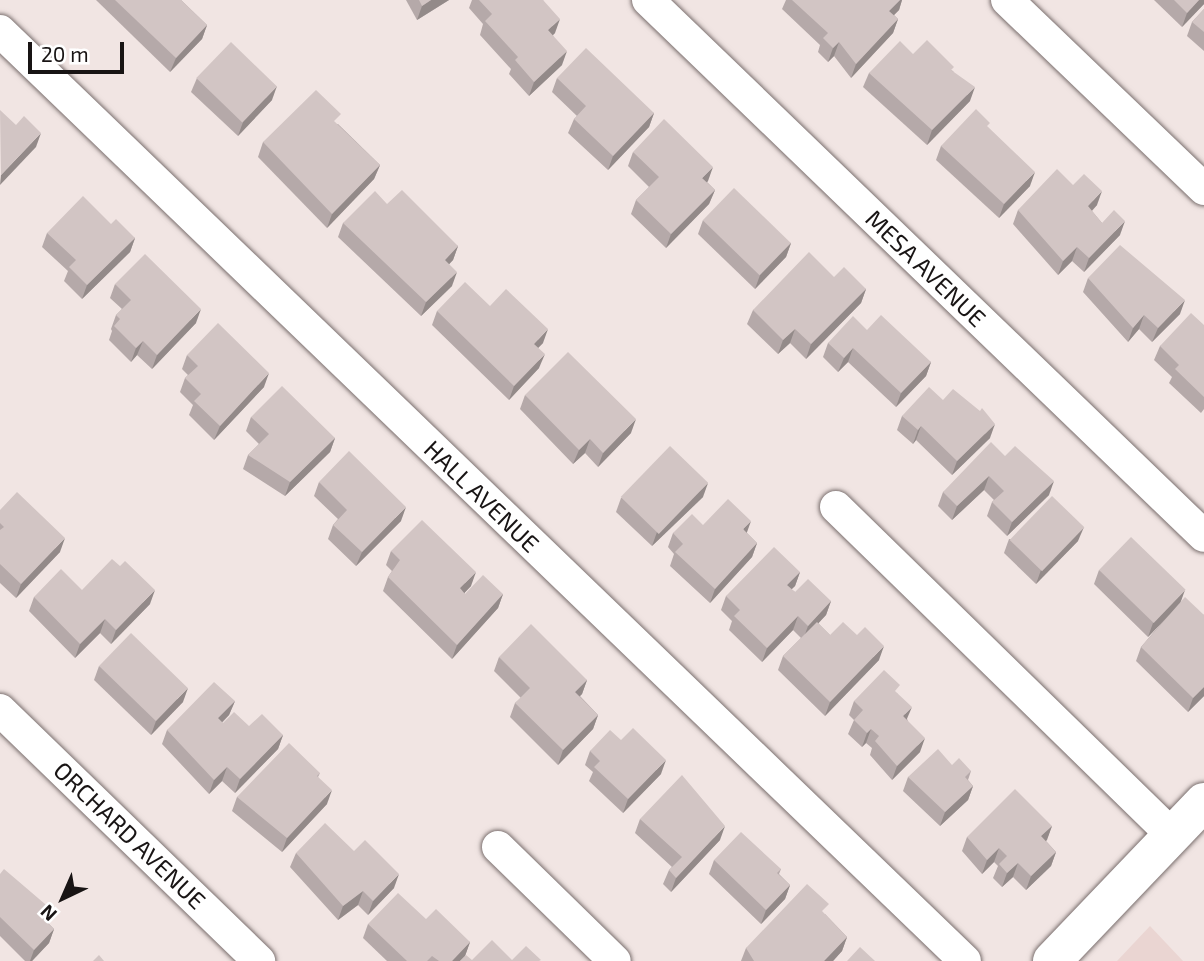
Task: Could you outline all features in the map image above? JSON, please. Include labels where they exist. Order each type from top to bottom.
[{"type":"main road","points":[[1052,961],[1204,802]]},
{"type":"street","name":"MESA AVENUE","points":[[648,0],[1204,536]]},
{"type":"street","points":[[1007,0],[1204,188]]},
{"type":"street","name":"HALL AVENUE","points":[[0,31],[965,961]]},
{"type":"street","points":[[836,507],[1172,835]]},
{"type":"street","name":"ORCHARD AVENUE","points":[[0,710],[259,961]]},
{"type":"street","points":[[498,847],[615,961]]},
{"type":"shaded area","points":[[1150,926],[1183,961],[1117,961]]},
{"type":"building","points":[[115,0],[181,0],[207,25],[176,58]]},
{"type":"building","points":[[419,0],[431,0],[422,6]]},
{"type":"building","points":[[479,0],[543,0],[560,19],[548,30],[567,51],[534,82],[515,60],[518,57],[485,21],[492,14]]},
{"type":"building","points":[[792,0],[900,0],[889,11],[898,19],[856,64],[839,42],[833,48],[823,38],[828,33]]},
{"type":"building","points":[[1174,0],[1199,0],[1187,13]]},
{"type":"building","points":[[1204,9],[1204,32],[1192,22]]},
{"type":"building","points":[[927,40],[954,67],[951,70],[975,87],[932,130],[869,73],[900,41],[913,54]]},
{"type":"building","points":[[231,42],[277,86],[242,122],[196,78]]},
{"type":"building","points":[[586,48],[654,113],[613,156],[574,119],[586,106],[557,78]]},
{"type":"building","points":[[316,90],[341,114],[334,121],[380,165],[332,214],[263,142]]},
{"type":"building","points":[[976,109],[990,123],[987,126],[1035,172],[1004,204],[941,146]]},
{"type":"building","points":[[0,110],[16,125],[24,116],[41,133],[1,175]]},
{"type":"building","points":[[664,119],[713,167],[702,178],[715,190],[671,234],[636,200],[659,177],[633,152]]},
{"type":"building","points":[[1057,169],[1073,185],[1084,174],[1102,191],[1088,206],[1102,223],[1114,210],[1125,221],[1089,258],[1077,247],[1063,261],[1018,210]]},
{"type":"building","points":[[734,188],[791,243],[760,275],[703,220]]},
{"type":"building","points":[[402,190],[458,246],[445,260],[457,272],[426,302],[343,223],[375,191],[387,204]]},
{"type":"building","points":[[83,196],[111,224],[116,219],[135,238],[87,285],[69,267],[76,260],[47,233]]},
{"type":"building","points":[[1120,245],[1185,300],[1158,328],[1144,315],[1133,328],[1088,278]]},
{"type":"building","points":[[809,252],[834,277],[844,267],[866,289],[811,344],[795,329],[783,340],[753,310]]},
{"type":"building","points":[[145,254],[201,309],[157,355],[143,341],[136,348],[114,326],[120,319],[116,315],[131,300],[115,284]]},
{"type":"building","points":[[465,282],[490,306],[506,289],[548,329],[534,344],[545,354],[514,386],[437,311]]},
{"type":"building","points":[[1191,313],[1204,325],[1204,397],[1175,369],[1179,365],[1160,346]]},
{"type":"building","points":[[881,315],[931,362],[901,393],[853,348],[844,358],[828,343],[853,316],[867,330]]},
{"type":"building","points":[[218,323],[269,373],[220,426],[194,401],[201,394],[185,378],[198,366],[187,355]]},
{"type":"building","points":[[568,352],[636,419],[603,453],[590,439],[579,450],[525,395]]},
{"type":"building","points":[[282,386],[335,438],[290,482],[248,455],[269,434],[251,417]]},
{"type":"building","points":[[929,387],[943,400],[953,389],[980,411],[982,408],[995,424],[957,461],[921,426],[918,430],[902,416]]},
{"type":"building","points":[[991,442],[1005,456],[1015,446],[1054,481],[1012,522],[992,502],[1004,491],[989,476],[957,506],[943,492]]},
{"type":"building","points":[[670,446],[708,483],[659,534],[621,497]]},
{"type":"building","points":[[349,451],[406,507],[362,552],[333,525],[347,510],[319,482]]},
{"type":"building","points":[[17,492],[65,538],[21,584],[0,564],[0,530],[4,527],[0,523],[0,510]]},
{"type":"building","points":[[1052,496],[1084,527],[1042,571],[1010,540]]},
{"type":"building","points":[[728,499],[751,521],[743,529],[757,543],[715,589],[675,552],[683,544],[673,533],[692,514],[703,525]]},
{"type":"building","points":[[422,520],[476,572],[460,588],[465,594],[483,575],[503,594],[457,645],[388,577],[400,560],[391,551]]},
{"type":"building","points":[[1131,537],[1186,590],[1154,623],[1099,570]]},
{"type":"building","points":[[774,547],[800,572],[787,585],[795,592],[808,579],[831,601],[808,626],[798,616],[767,648],[734,616],[740,610],[726,596]]},
{"type":"building","points":[[112,559],[120,566],[125,561],[155,590],[116,630],[105,619],[80,644],[34,597],[61,569],[82,590]]},
{"type":"building","points":[[1185,597],[1204,615],[1204,687],[1193,698],[1141,647]]},
{"type":"building","points":[[817,622],[830,635],[843,622],[857,635],[865,627],[884,646],[830,702],[783,656]]},
{"type":"building","points":[[531,624],[587,680],[575,692],[598,715],[563,750],[515,703],[530,688],[499,657]]},
{"type":"building","points":[[131,633],[188,688],[156,721],[99,666]]},
{"type":"building","points":[[884,670],[900,685],[895,691],[912,707],[903,716],[925,738],[897,766],[875,741],[879,736],[871,729],[867,733],[854,720],[863,710],[854,701]]},
{"type":"building","points":[[214,682],[235,701],[218,718],[223,723],[234,712],[249,726],[262,714],[283,735],[240,779],[227,767],[214,780],[167,730]]},
{"type":"building","points":[[633,728],[666,760],[628,799],[594,767],[600,761],[590,751],[610,730],[621,740]]},
{"type":"building","points":[[289,743],[320,773],[317,776],[332,790],[287,838],[237,797]]},
{"type":"building","points":[[938,749],[952,765],[959,758],[971,771],[965,777],[973,786],[945,812],[908,777]]},
{"type":"building","points":[[682,775],[725,826],[676,878],[669,870],[682,857],[640,819]]},
{"type":"building","points":[[1015,789],[1052,826],[1041,836],[1056,852],[1031,876],[1018,863],[1007,873],[999,864],[1007,856],[999,848],[987,860],[967,837]]},
{"type":"building","points":[[325,823],[354,851],[365,840],[399,874],[373,901],[363,891],[343,906],[296,853]]},
{"type":"building","points":[[741,832],[781,869],[777,873],[790,885],[766,910],[714,860]]},
{"type":"building","points":[[4,869],[52,910],[43,919],[54,929],[34,950],[0,917],[0,874]]},
{"type":"building","points":[[807,884],[829,904],[822,911],[847,937],[824,961],[754,961],[746,948]]},
{"type":"building","points":[[398,893],[426,919],[436,909],[470,942],[452,961],[439,961],[432,956],[427,961],[407,961],[368,924]]},
{"type":"building","points":[[492,940],[512,960],[526,946],[541,960],[460,961],[466,955],[472,960]]},
{"type":"building","points":[[860,947],[875,961],[847,961]]},
{"type":"building","points":[[99,955],[104,961],[93,961]]}]
